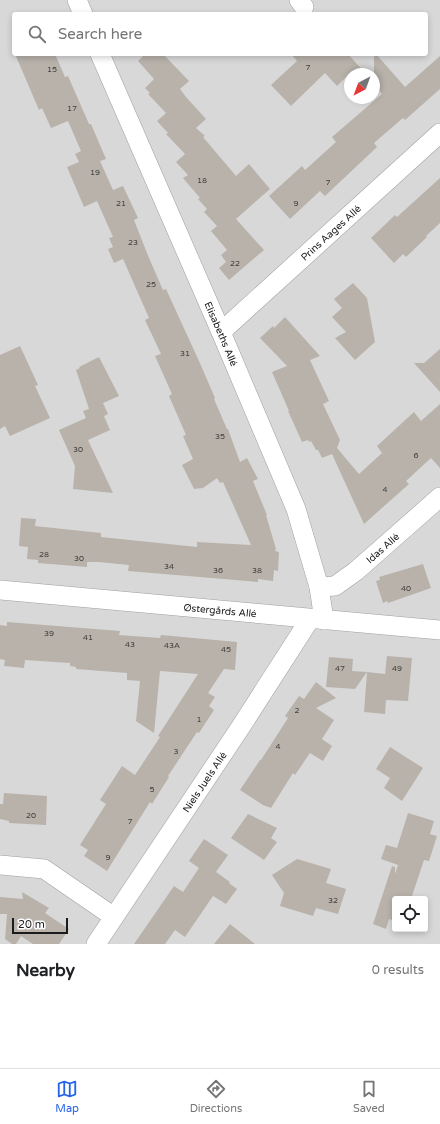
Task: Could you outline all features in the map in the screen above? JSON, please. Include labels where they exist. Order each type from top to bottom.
[{"type":"street","points":[[77,0],[82,12]]},
{"type":"street","name":"Elisabeths Allé","points":[[101,56],[296,509],[319,587],[317,619]]},
{"type":"street","name":"Prins Aages Allé","points":[[221,332],[440,134]]},
{"type":"street","name":"Idas Allé","points":[[319,587],[335,586],[356,571],[440,497]]},
{"type":"street","name":"Østergårds Allé","points":[[0,590],[440,630]]},
{"type":"street","name":"Niels Juels Allé","points":[[96,944],[236,734],[317,619]]},
{"type":"street","points":[[0,865],[44,869],[114,917]]},
{"type":"shaded area","points":[[0,0],[440,0],[440,944],[0,944]]},
{"type":"building","points":[[16,56],[56,56],[65,77],[68,76],[106,159],[100,161],[113,190],[123,186],[138,218],[134,220],[149,258],[163,290],[166,289],[199,361],[228,429],[240,462],[247,458],[258,479],[253,481],[267,515],[276,549],[275,551],[279,552],[278,571],[274,570],[273,581],[258,579],[258,582],[128,571],[129,565],[98,562],[87,562],[87,567],[38,563],[38,560],[27,559],[28,547],[19,546],[21,518],[36,519],[35,526],[101,533],[101,537],[197,547],[197,542],[251,545],[223,482],[220,483],[217,478],[203,488],[194,489],[182,465],[193,459],[183,436],[186,435],[169,396],[172,394],[155,356],[161,354],[145,320],[149,318],[123,259],[114,263],[108,249],[113,247],[109,238],[113,237],[97,201],[84,207],[67,167],[79,162],[75,154],[81,151],[68,121],[51,128],[42,108],[39,110]]},
{"type":"building","points":[[143,56],[165,56],[189,81],[180,89],[206,119],[196,128],[205,136],[203,137],[236,176],[249,164],[270,189],[236,219],[264,250],[229,280],[219,268],[226,262],[221,255],[227,250],[211,231],[217,226],[204,212],[207,209],[183,178],[188,175],[176,162],[185,154],[166,134],[168,133],[157,121],[166,113],[148,94],[150,93],[145,88],[154,79],[138,61]]},
{"type":"building","points":[[293,56],[350,56],[361,68],[344,68],[344,79],[337,86],[325,73],[291,106],[271,85],[297,61]]},
{"type":"building","points":[[374,56],[378,56],[405,87],[440,56],[440,89],[405,120],[403,118],[374,143],[377,147],[325,196],[320,191],[290,219],[269,196],[302,166],[305,170],[336,142],[332,137],[370,104],[380,104],[380,96],[382,94],[380,92],[380,68],[374,68]]},
{"type":"building","points":[[440,178],[440,223],[406,257],[403,254],[394,263],[371,238],[395,215],[397,217]]},
{"type":"building","points":[[353,283],[367,298],[375,342],[355,360],[335,338],[346,332],[332,317],[342,308],[334,299]]},
{"type":"building","points":[[285,317],[320,356],[310,360],[329,401],[323,404],[340,440],[337,448],[359,474],[382,453],[377,446],[414,412],[421,421],[440,404],[440,468],[431,458],[406,481],[409,484],[364,524],[332,454],[322,458],[311,441],[309,442],[308,440],[302,442],[272,372],[287,366],[260,338],[273,326],[274,328]]},
{"type":"building","points":[[20,346],[38,385],[35,386],[50,418],[10,436],[5,426],[0,429],[0,355]]},
{"type":"building","points":[[440,349],[440,392],[414,363],[424,363]]},
{"type":"building","points":[[99,357],[119,396],[103,403],[108,414],[104,416],[110,430],[88,440],[113,493],[73,489],[75,466],[59,430],[86,418],[83,411],[89,409],[76,370]]},
{"type":"building","points":[[423,564],[431,588],[388,603],[387,601],[383,603],[376,581],[380,580],[379,577]]},
{"type":"building","points":[[7,622],[120,631],[119,635],[160,638],[161,635],[237,642],[235,670],[224,669],[208,693],[215,697],[209,706],[214,710],[199,733],[197,732],[168,776],[169,777],[152,804],[150,802],[107,871],[84,856],[88,850],[80,845],[106,804],[100,800],[122,766],[135,775],[198,674],[160,671],[154,733],[136,721],[140,681],[127,680],[127,673],[76,669],[76,667],[70,666],[70,663],[25,660],[24,668],[4,666],[5,660],[0,659],[0,625],[7,626]]},
{"type":"building","points":[[387,656],[412,658],[408,701],[386,700],[385,714],[364,712],[367,672],[385,674]]},
{"type":"building","points":[[329,657],[353,659],[352,671],[367,672],[355,689],[326,687]]},
{"type":"building","points":[[316,682],[336,698],[316,708],[334,720],[322,739],[332,746],[323,761],[310,753],[295,775],[293,773],[271,808],[263,805],[240,790],[288,718],[285,716],[299,696],[304,699]]},
{"type":"building","points":[[390,747],[423,768],[402,801],[384,788],[390,778],[376,769]]},
{"type":"building","points":[[4,793],[47,796],[46,825],[9,823],[9,821],[0,819],[0,804],[3,804]]},
{"type":"building","points":[[408,813],[434,821],[430,834],[437,836],[429,861],[424,860],[412,896],[392,896],[392,920],[389,919],[386,929],[373,924],[392,866],[395,867],[395,874],[398,865],[381,859],[386,845],[397,848]]},
{"type":"building","points":[[248,814],[277,828],[271,838],[277,842],[264,860],[231,838]]},
{"type":"building","points":[[204,839],[228,855],[216,872],[237,889],[226,904],[213,896],[185,937],[175,930],[165,944],[134,944],[174,886],[183,892],[199,868],[189,861]]},
{"type":"building","points":[[297,859],[331,869],[326,883],[346,889],[338,914],[316,908],[313,916],[280,906],[284,893],[272,875]]},
{"type":"building","points":[[22,892],[49,908],[45,913],[69,929],[59,944],[33,944],[21,936],[16,944],[12,944],[5,939],[7,914],[0,914],[0,897],[23,899]]},
{"type":"building","points":[[230,924],[255,944],[214,944]]}]
